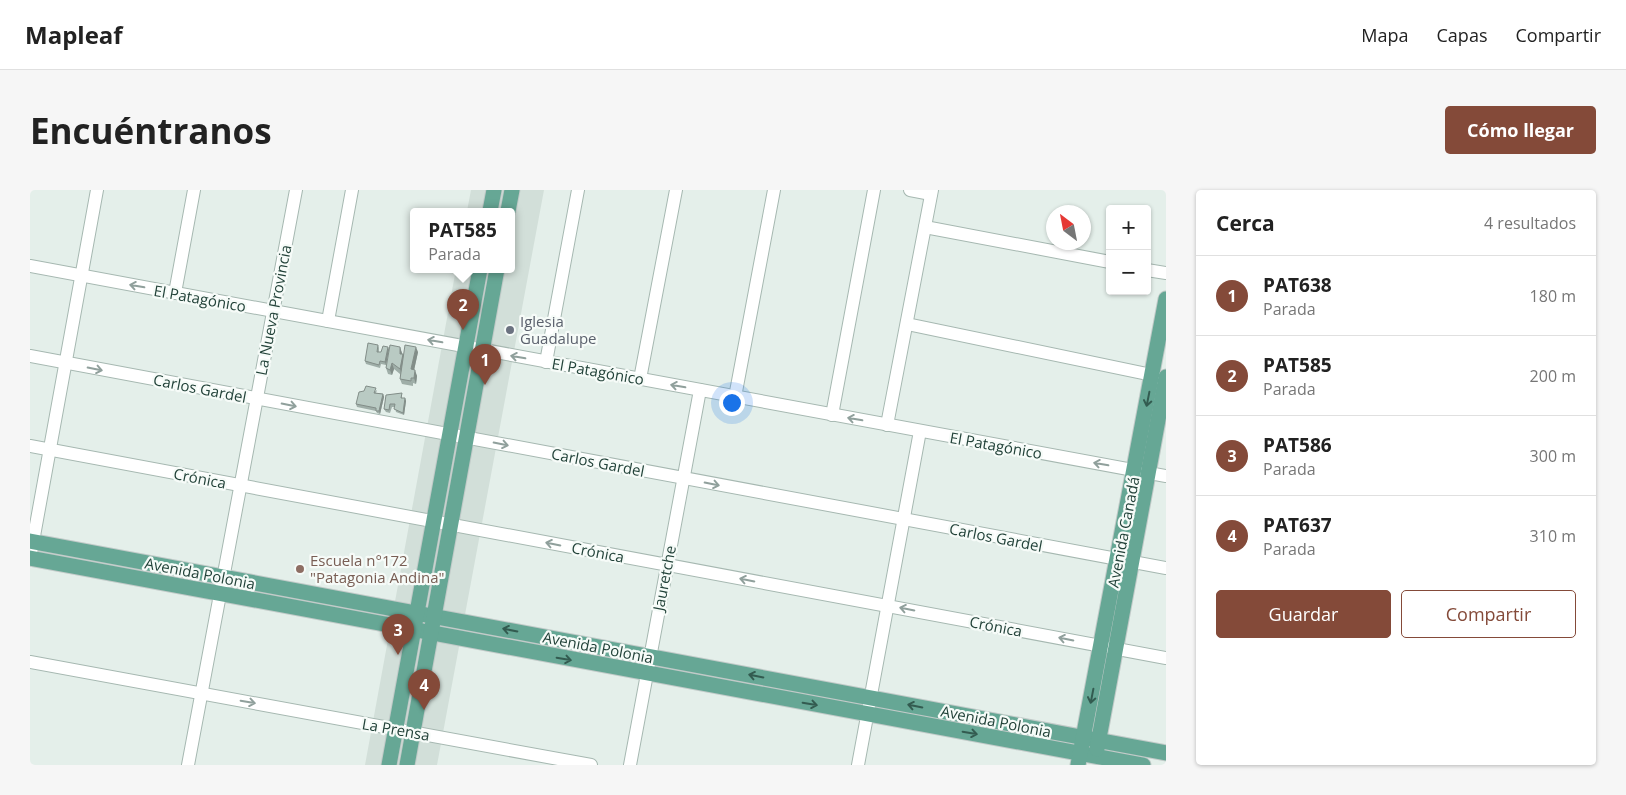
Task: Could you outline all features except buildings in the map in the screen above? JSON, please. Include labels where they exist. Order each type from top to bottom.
[{"type":"main road","points":[[491,208],[494,190]]},
{"type":"main road","points":[[509,208],[512,190]]},
{"type":"main road","points":[[389,765],[412,630],[479,273]]},
{"type":"main road","points":[[407,765],[497,273]]},
{"type":"main road","name":"Avenida Canadá","points":[[1087,760],[1141,472],[1162,380],[1166,300]]},
{"type":"main road","name":"Avenida Polonia","points":[[32,541],[1166,753]]},
{"type":"main road","name":"Avenida Polonia","points":[[30,558],[867,714],[1087,760],[1143,765]]},
{"type":"street","points":[[30,558],[97,190]]},
{"type":"street","points":[[175,293],[194,190]]},
{"type":"street","name":"La Nueva Provincia","points":[[219,594],[296,190]]},
{"type":"street","points":[[328,321],[352,190]]},
{"type":"street","points":[[546,362],[578,190]]},
{"type":"street","points":[[640,379],[676,190]]},
{"type":"street","points":[[735,397],[774,190]]},
{"type":"street","points":[[832,415],[874,190]]},
{"type":"street","points":[[887,425],[932,192],[910,190]]},
{"type":"street","points":[[925,227],[1106,261]]},
{"type":"street","name":"El Patagónico","points":[[30,266],[1166,476]]},
{"type":"street","points":[[1151,271],[1166,273]]},
{"type":"street","points":[[907,324],[1162,380]]},
{"type":"street","name":"Carlos Gardel","points":[[30,356],[1166,568]]},
{"type":"street","name":"Jauretche","points":[[630,765],[700,390]]},
{"type":"street","points":[[858,765],[920,431]]},
{"type":"street","name":"Crónica","points":[[30,446],[1166,658]]},
{"type":"street","points":[[188,765],[219,594]]},
{"type":"street","name":"La Prensa","points":[[30,662],[591,765]]},
{"type":"shaded area","points":[[471,190],[544,190],[437,765],[365,765],[455,273],[515,273],[515,208],[468,208]]},
{"type":"place","name":"PAT585","points":[[463,330]]},
{"type":"place","name":"Iglesia Guadalupe","points":[[510,330]]},
{"type":"place","name":"PAT638","points":[[485,385]]},
{"type":"place","name":"Escuela n°172 \"Patagonia Andina\"","points":[[300,569]]},
{"type":"place","name":"PAT586","points":[[398,655]]},
{"type":"place","name":"PAT637","points":[[424,710]]}]
